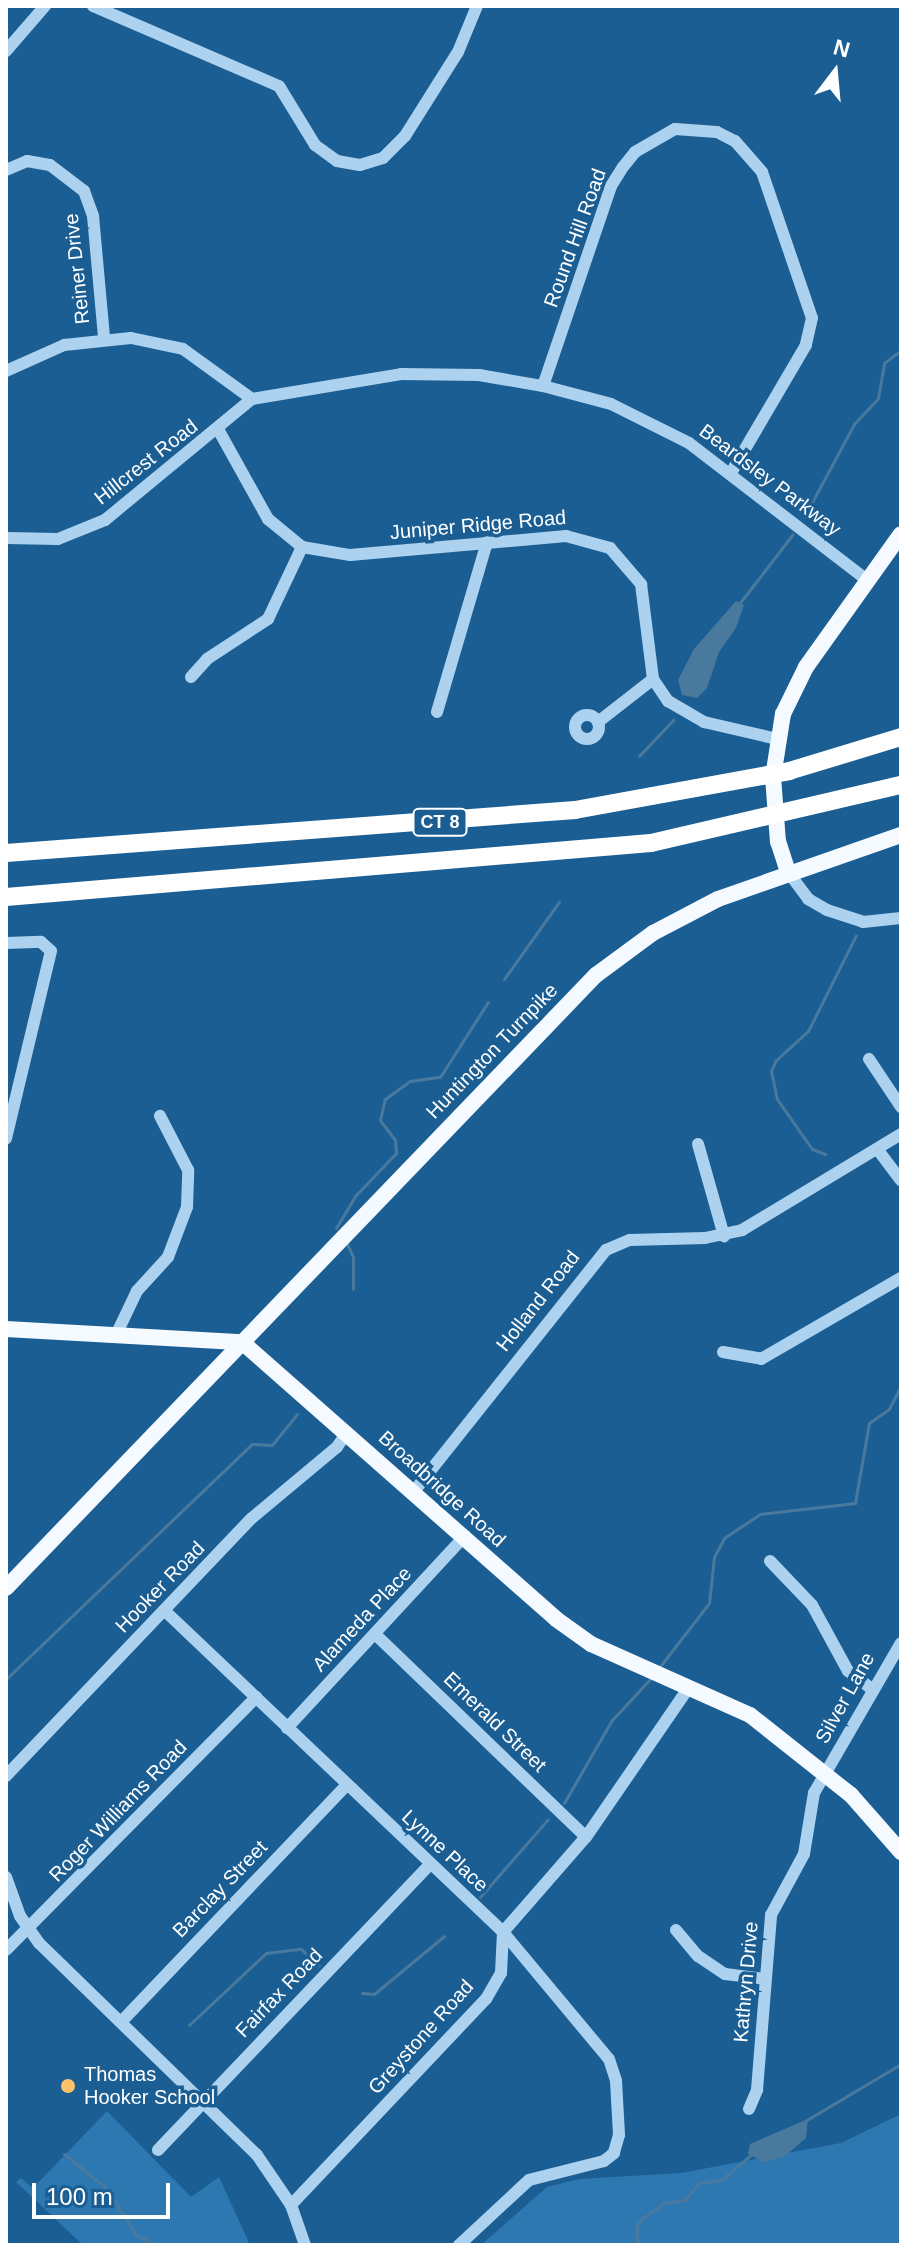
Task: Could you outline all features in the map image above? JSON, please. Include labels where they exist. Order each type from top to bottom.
[{"type":"highway","name":"CT 8","points":[[6,852],[553,812],[811,765],[901,737]]},
{"type":"highway","name":"CT 8","points":[[6,897],[537,857],[651,843],[748,824],[901,785]]},
{"type":"highway","points":[[6,907],[199,883]]},
{"type":"main road","points":[[788,872],[778,842],[774,794],[777,739],[798,679],[901,534]]},
{"type":"main road","name":"Huntington Turnpike","points":[[6,1588],[596,975],[672,922],[788,872],[901,835]]},
{"type":"main road","points":[[6,1329],[242,1342]]},
{"type":"main road","name":"Broadbridge Road","points":[[242,1342],[415,1490],[577,1635],[750,1715],[826,1773],[868,1812],[901,1852]]},
{"type":"street","points":[[6,51],[45,6]]},
{"type":"street","points":[[93,6],[279,86],[315,145],[337,161],[360,165],[383,158],[405,136],[458,52],[477,6]]},
{"type":"street","name":"Round Hill Road","points":[[543,386],[611,186],[623,167],[635,152],[675,129],[717,132],[735,141],[762,172],[812,318],[806,345],[731,473]]},
{"type":"street","name":"Reiner Drive","points":[[6,170],[27,161],[50,165],[84,191],[93,216],[104,338]]},
{"type":"street","points":[[6,371],[47,350],[104,338],[148,339],[183,349],[252,399]]},
{"type":"street","name":"Beardsley Parkway","points":[[252,399],[401,374],[479,375],[543,386],[634,414],[689,443],[867,580]]},
{"type":"street","name":"Hillcrest Road","points":[[6,538],[58,539],[105,520],[219,431],[252,399]]},
{"type":"street","points":[[191,677],[207,659],[268,619],[302,547],[268,519],[219,431]]},
{"type":"street","name":"Juniper Ridge Road","points":[[302,547],[350,555],[578,537],[617,553],[641,584],[653,679]]},
{"type":"street","points":[[437,712],[487,542]]},
{"type":"street","points":[[598,722],[653,679],[668,701],[704,722],[777,739]]},
{"type":"street","points":[[788,872],[808,899],[827,910],[863,922],[901,918]]},
{"type":"street","points":[[6,943],[41,942],[51,951],[6,1139]]},
{"type":"street","points":[[869,1059],[901,1107]]},
{"type":"street","points":[[116,1335],[132,1299],[168,1257],[187,1207],[188,1170],[160,1116]]},
{"type":"street","name":"Holland Road","points":[[415,1490],[606,1250],[630,1240],[724,1236],[793,1203],[901,1134]]},
{"type":"street","points":[[698,1144],[724,1236]]},
{"type":"street","points":[[878,1150],[901,1180]]},
{"type":"street","points":[[723,1352],[761,1359],[901,1278]]},
{"type":"street","name":"Hooker Road","points":[[6,1776],[252,1518],[337,1447],[347,1432]]},
{"type":"street","name":"Alameda Place","points":[[287,1728],[465,1536]]},
{"type":"street","points":[[770,1561],[812,1605],[848,1671],[873,1690]]},
{"type":"street","name":"Lynne Place","points":[[165,1611],[503,1932],[609,2059],[616,2081],[619,2135],[607,2159],[529,2180],[459,2245]]},
{"type":"street","name":"Emerald Street","points":[[376,1635],[586,1837]]},
{"type":"street","name":"Silver Lane","points":[[826,1773],[901,1643]]},
{"type":"street","points":[[503,1932],[586,1837],[689,1687]]},
{"type":"street","name":"Roger Williams Road","points":[[6,1950],[256,1697]]},
{"type":"street","name":"Kathryn Drive","points":[[749,2109],[757,2090],[763,1979],[771,1915],[804,1854],[814,1793],[826,1773]]},
{"type":"street","name":"Barclay Street","points":[[122,2021],[347,1785]]},
{"type":"street","name":"Fairfax Road","points":[[158,2150],[430,1864]]},
{"type":"street","points":[[6,1877],[28,1930],[257,2155],[291,2205],[305,2245]]},
{"type":"street","points":[[676,1930],[698,1956],[725,1974],[763,1979]]},
{"type":"street","name":"Greystone Road","points":[[291,2205],[486,1999],[501,1973],[503,1932]]},
{"type":"shaded area","points":[[736,601],[744,605],[736,628],[719,652],[707,688],[697,698],[682,695],[678,680],[694,649]]},
{"type":"shaded area","points":[[107,2111],[191,2197],[219,2177],[250,2245],[83,2245],[16,2182],[21,2178],[33,2188]]},
{"type":"shaded area","points":[[901,2114],[901,2245],[481,2245],[547,2187],[579,2179],[681,2173],[841,2143]]},
{"type":"shaded area","points":[[808,2119],[806,2138],[785,2156],[764,2162],[748,2154],[750,2144]]},
{"type":"waterway","points":[[804,517],[854,424],[878,398],[884,363],[901,350]]},
{"type":"waterway","points":[[739,604],[793,534]]},
{"type":"waterway","points":[[639,756],[673,720]]},
{"type":"waterway","points":[[504,979],[559,902]]},
{"type":"waterway","points":[[825,1154],[812,1149],[777,1099],[771,1071],[776,1060],[808,1031],[856,935]]},
{"type":"waterway","points":[[336,1228],[356,1195],[396,1153],[395,1140],[380,1120],[385,1099],[410,1081],[440,1077],[488,1002]]},
{"type":"waterway","points":[[347,1244],[353,1257],[353,1289]]},
{"type":"waterway","points":[[658,1669],[709,1603],[714,1557],[724,1538],[760,1514],[855,1503],[869,1423],[889,1409],[901,1385]]},
{"type":"waterway","points":[[6,1679],[252,1444],[272,1445],[297,1414]]},
{"type":"waterway","points":[[564,1803],[612,1720],[651,1678]]},
{"type":"waterway","points":[[480,1897],[548,1819]]},
{"type":"waterway","points":[[362,1993],[374,1994],[444,1936]]},
{"type":"waterway","points":[[189,2025],[266,1953],[301,1949],[319,1965]]},
{"type":"waterway","points":[[805,2121],[901,2064]]},
{"type":"waterway","points":[[64,2154],[106,2188],[136,2235],[157,2245]]},
{"type":"waterway","points":[[637,2245],[637,2225],[643,2218],[664,2203],[685,2200],[699,2183],[721,2180],[751,2155]]},
{"type":"place","name":"Thomas Hooker School","points":[[68,2086]]}]
